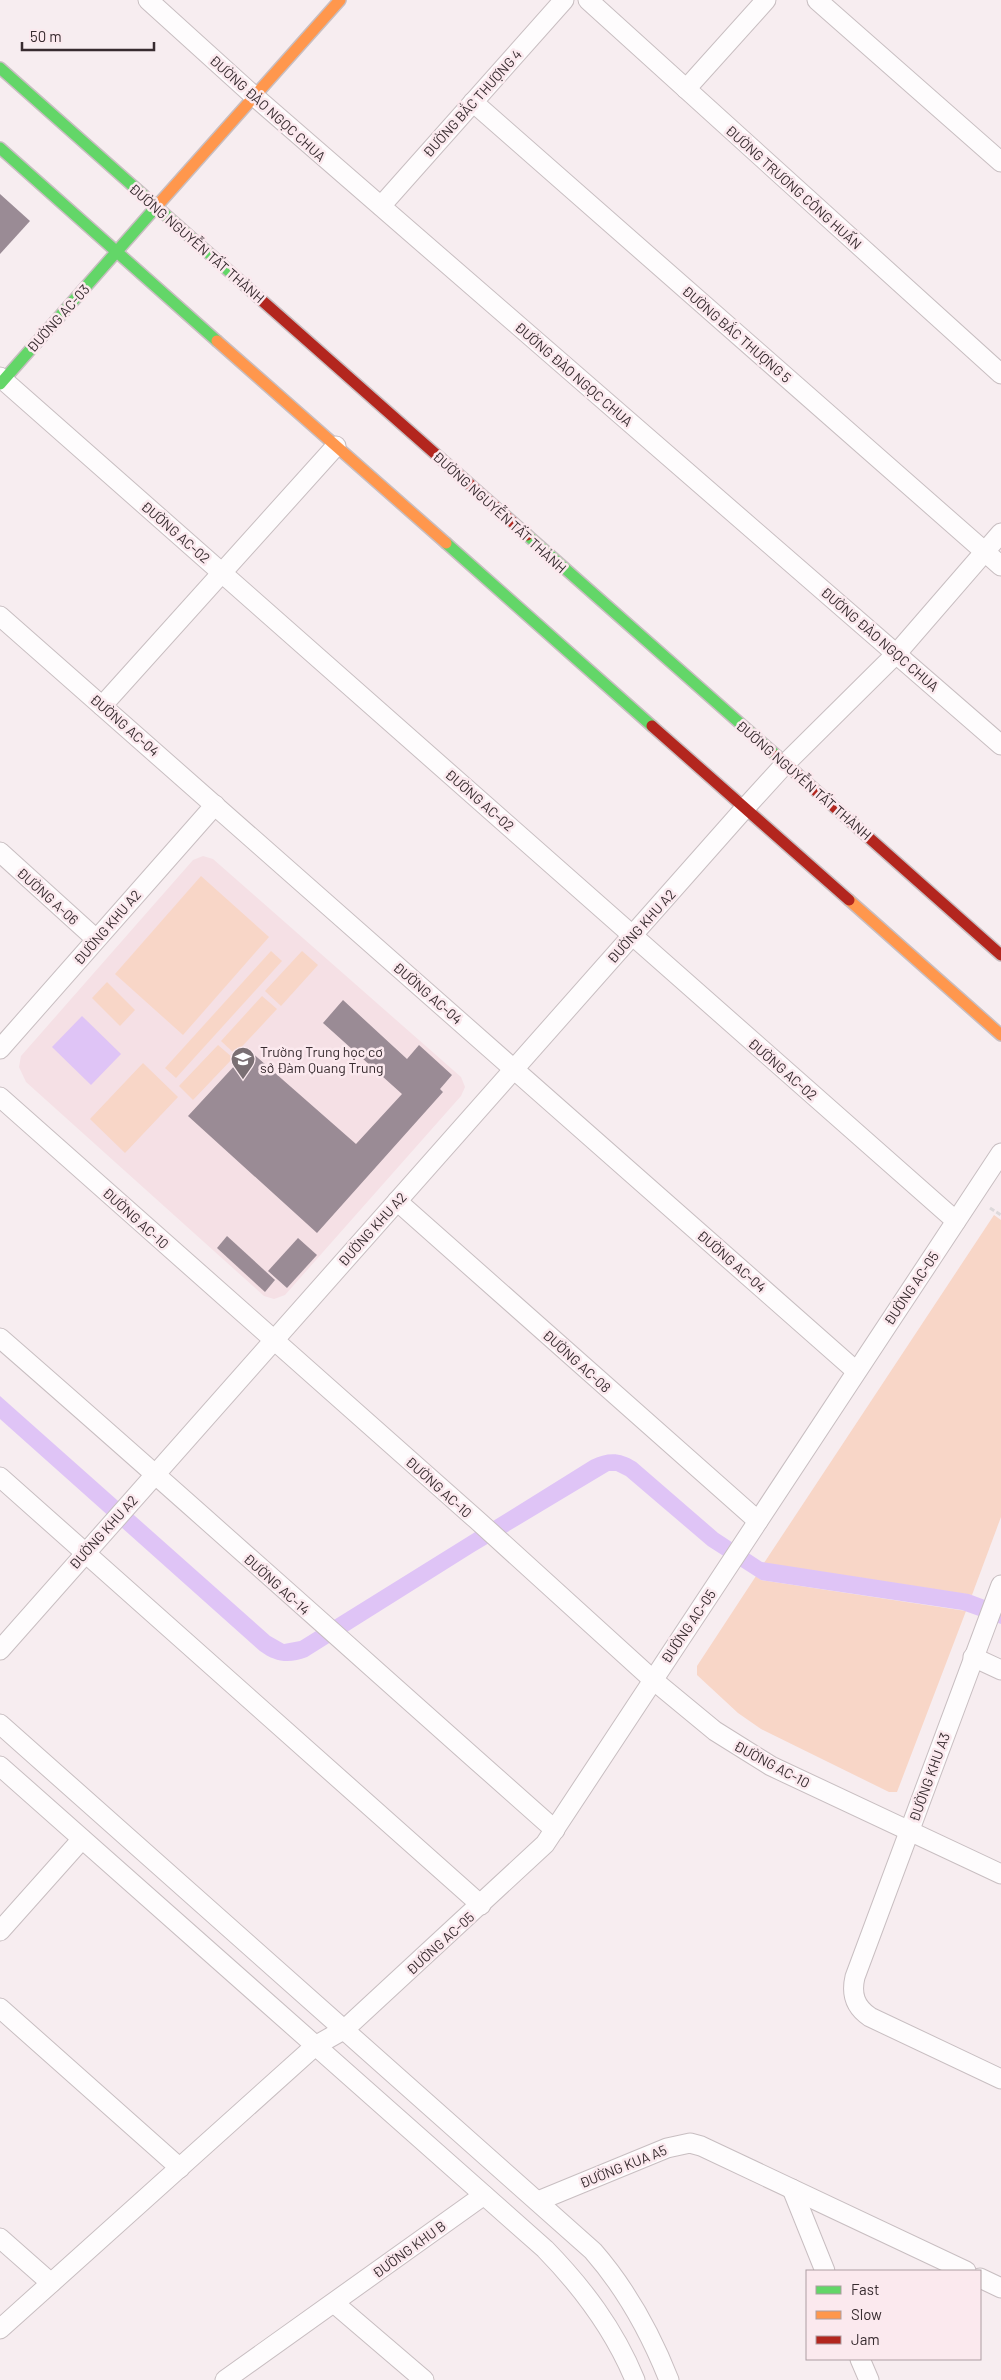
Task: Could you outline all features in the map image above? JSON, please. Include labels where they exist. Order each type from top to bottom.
[{"type":"main road","name":"ĐƯỜNG AC-03","points":[[1,380],[340,0]]},
{"type":"main road","name":"ĐƯỜNG NGUYỄN TẤT THÀNH","points":[[0,68],[1001,955]]},
{"type":"main road","points":[[0,148],[1001,1035]]},
{"type":"street","name":"ĐƯỜNG ĐÀO NGỌC CHUA","points":[[148,0],[254,96],[1001,745]]},
{"type":"street","name":"ĐƯỜNG BẮC THƯỢNG 4","points":[[381,206],[564,0]]},
{"type":"street","name":"ĐƯỜNG TRƯƠNG CÔNG HUẤN","points":[[588,0],[1001,374]]},
{"type":"street","points":[[686,89],[766,0]]},
{"type":"street","points":[[817,0],[1001,162]]},
{"type":"street","name":"ĐƯỜNG BẮC THƯỢNG 5","points":[[473,102],[1001,566]]},
{"type":"street","name":"ĐƯỜNG AC-02","points":[[1,380],[956,1221]]},
{"type":"street","points":[[102,706],[336,446]]},
{"type":"street","name":"ĐƯỜNG KHU A2","points":[[0,1650],[745,808],[786,763],[897,653],[1001,533]]},
{"type":"street","name":"ĐƯỜNG AC-04","points":[[0,616],[856,1371]]},
{"type":"street","name":"ĐƯỜNG KHU A2","points":[[0,1049],[215,805]]},
{"type":"street","name":"ĐƯỜNG A-06","points":[[0,852],[96,939]]},
{"type":"street","name":"ĐƯỜNG AC-10","points":[[0,1097],[477,1520],[652,1679],[716,1731],[754,1757],[909,1830]]},
{"type":"street","name":"ĐƯỜNG AC-05","points":[[0,2329],[315,2046],[344,2029],[534,1856],[555,1830],[652,1679],[1001,1153]]},
{"type":"street","name":"ĐƯỜNG AC-08","points":[[397,1201],[758,1521]]},
{"type":"street","name":"ĐƯỜNG AC-14","points":[[0,1338],[156,1473],[316,1619],[555,1830]]},
{"type":"street","points":[[0,1476],[481,1905]]},
{"type":"street","name":"ĐƯỜNG KHU A3","points":[[1000,1588],[909,1830],[1001,1874]]},
{"type":"street","points":[[973,1656],[1001,1670]]},
{"type":"street","points":[[0,1724],[593,2251],[614,2274],[647,2330],[669,2380]]},
{"type":"street","points":[[0,1766],[545,2249],[585,2292],[616,2341],[635,2380]]},
{"type":"street","points":[[909,1830],[855,1977],[853,1988],[854,2000],[861,2010],[870,2017],[1001,2079]]},
{"type":"street","points":[[0,1931],[82,1839]]},
{"type":"street","points":[[0,2008],[180,2168]]},
{"type":"street","name":"ĐƯỜNG KUA A5","points":[[538,2201],[667,2148],[690,2144],[701,2146],[964,2270]]},
{"type":"street","points":[[792,2189],[825,2270]]},
{"type":"street","name":"ĐƯỜNG KHU B","points":[[225,2380],[484,2195]]},
{"type":"street","points":[[0,2238],[51,2283]]},
{"type":"street","points":[[981,2278],[1001,2288]]},
{"type":"street","points":[[334,2303],[424,2380]]},
{"type":"street","points":[[860,2360],[869,2380]]},
{"type":"path","points":[[990,1208],[1001,1215]]},
{"type":"shaded area","name":"Trường Trung học cơ sở Đàm Quang Trung","points":[[203,856],[213,859],[461,1077],[465,1087],[461,1096],[285,1295],[274,1299],[264,1296],[26,1082],[19,1067],[21,1056],[193,860]]},
{"type":"shaded area","points":[[201,876],[269,937],[183,1035],[115,974]]},
{"type":"shaded area","points":[[271,951],[282,961],[176,1078],[165,1068]]},
{"type":"shaded area","points":[[302,951],[318,965],[281,1006],[265,991]]},
{"type":"shaded area","points":[[107,982],[135,1010],[120,1026],[92,998]]},
{"type":"shaded area","points":[[262,996],[277,1009],[235,1054],[221,1041]]},
{"type":"shaded area","points":[[82,1016],[121,1054],[91,1085],[52,1047]]},
{"type":"shaded area","points":[[218,1045],[233,1058],[193,1100],[179,1086]]},
{"type":"shaded area","points":[[143,1063],[178,1097],[125,1153],[90,1119]]},
{"type":"shaded area","points":[[994,1215],[1001,1220],[1001,1517],[972,1595],[764,1563]]},
{"type":"shaded area","points":[[0,1396],[270,1636],[284,1644],[300,1641],[591,1460],[608,1454],[625,1456],[636,1462],[718,1533],[762,1562],[969,1594],[1001,1606],[1001,1624],[962,1610],[761,1580],[708,1546],[626,1476],[616,1471],[609,1471],[474,1552],[307,1657],[294,1661],[277,1660],[260,1651],[0,1419]]},
{"type":"shaded area","points":[[756,1576],[761,1580],[966,1611],[897,1792],[889,1792],[761,1729],[738,1713],[697,1675],[697,1666]]},
{"type":"building","points":[[0,194],[30,221],[0,254]]},
{"type":"building","points":[[343,1000],[407,1059],[419,1045],[452,1075],[440,1089],[443,1092],[317,1233],[188,1116],[249,1050],[356,1144],[402,1094],[323,1023]]},
{"type":"building","points":[[227,1236],[275,1280],[265,1292],[217,1248]]},
{"type":"building","points":[[298,1238],[317,1255],[287,1288],[268,1271]]},
{"type":"traffic: fast","points":[[0,68],[257,296]]},
{"type":"traffic: fast","points":[[0,148],[217,341]]},
{"type":"traffic: fast","points":[[0,384],[156,207]]},
{"type":"traffic: fast","points":[[527,535],[777,756]]},
{"type":"traffic: fast","points":[[446,543],[652,726]]},
{"type":"traffic: slow","points":[[156,207],[340,0]]},
{"type":"traffic: slow","points":[[217,341],[446,543]]},
{"type":"traffic: slow","points":[[849,900],[1001,1035]]},
{"type":"traffic: jam","points":[[257,296],[527,535]]},
{"type":"traffic: jam","points":[[652,726],[849,900]]},
{"type":"traffic: jam","points":[[777,756],[1001,955]]},
{"type":"place","name":"Trường Trung học cơ sở Đàm Quang Trung","points":[[243,1080]]}]
